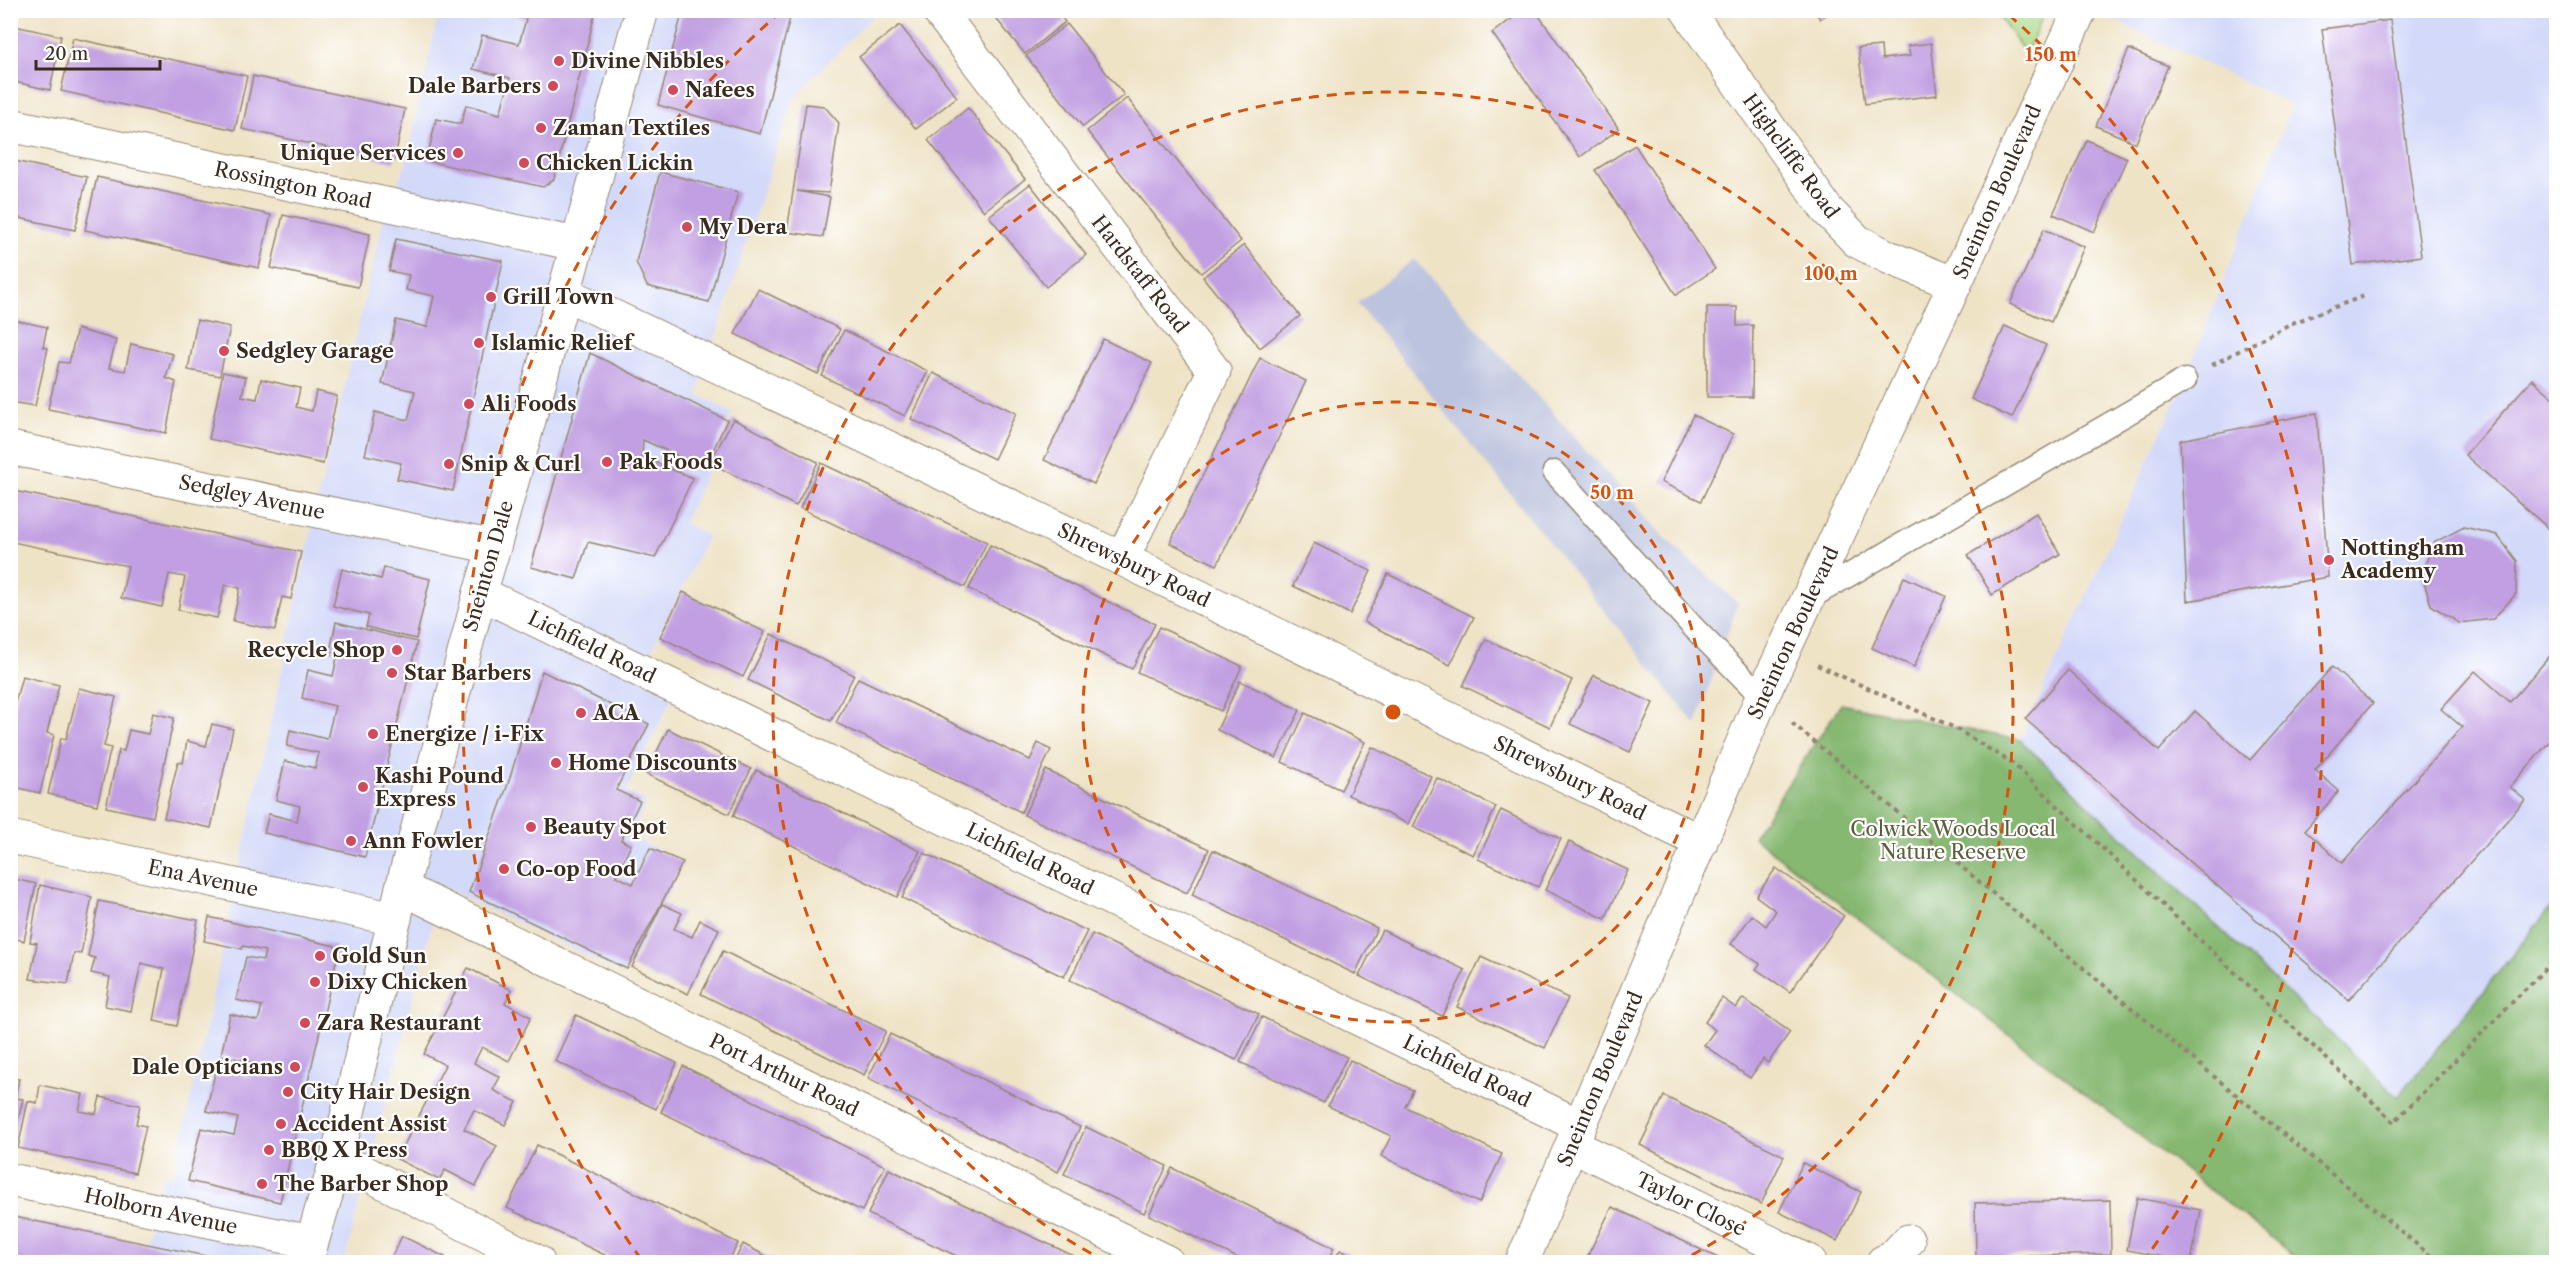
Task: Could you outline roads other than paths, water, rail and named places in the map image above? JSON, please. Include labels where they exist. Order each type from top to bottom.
[{"type":"street","name":"Sneinton Dale","points":[[309,1252],[337,1158],[398,904],[480,593],[642,10]]},
{"type":"street","name":"Hardstaff Road","points":[[938,10],[1214,370],[1122,559]]},
{"type":"street","name":"Highcliffe Road","points":[[1687,10],[1827,210],[1857,241],[1888,257],[1955,284]]},
{"type":"street","name":"Sneinton Boulevard","points":[[1522,1263],[1762,697],[2080,10]]},
{"type":"street","name":"Rossington Road","points":[[10,125],[576,244]]},
{"type":"street","name":"Shrewsbury Road","points":[[564,293],[1122,559],[1701,842]]},
{"type":"street","name":"Sedgley Avenue","points":[[10,448],[494,547]]},
{"type":"street","name":"Lichfield Road","points":[[480,593],[1576,1135]]},
{"type":"street","name":"Ena Avenue","points":[[10,837],[398,904]]},
{"type":"street","name":"Port Arthur Road","points":[[398,904],[1167,1263]]},
{"type":"street","name":"Taylor Close","points":[[1576,1135],[1810,1263]]},
{"type":"street","points":[[337,1158],[538,1263]]},
{"type":"street","name":"Holborn Avenue","points":[[10,1180],[309,1252]]},
{"type":"street","points":[[1883,1263],[1891,1259],[1908,1241]]},
{"type":"lane","points":[[1808,599],[2185,380]]},
{"type":"lane","points":[[1554,472],[1693,627],[1762,697]]},
{"type":"place","name":"Divine Nibbles","points":[[559,61]]},
{"type":"place","name":"Dale Barbers","points":[[553,86]]},
{"type":"place","name":"Nafees","points":[[673,90]]},
{"type":"place","name":"Zaman Textiles","points":[[541,128]]},
{"type":"place","name":"Unique Services","points":[[458,153]]},
{"type":"place","name":"Chicken Lickin","points":[[524,163]]},
{"type":"place","name":"My Dera","points":[[687,227]]},
{"type":"place","name":"Grill Town","points":[[491,297]]},
{"type":"place","name":"Islamic Relief","points":[[479,343]]},
{"type":"place","name":"Sedgley Garage","points":[[224,351]]},
{"type":"place","name":"Ali Foods","points":[[469,404]]},
{"type":"place","name":"Pak Foods","points":[[607,462]]},
{"type":"place","name":"Snip & Curl","points":[[449,464]]},
{"type":"place","name":"Nottingham Academy","points":[[2329,560]]},
{"type":"place","name":"Recycle Shop","points":[[397,650]]},
{"type":"place","name":"Star Barbers","points":[[392,673]]},
{"type":"place","name":"ACA","points":[[581,713]]},
{"type":"place","name":"Energize / i-Fix","points":[[373,734]]},
{"type":"place","name":"Home Discounts","points":[[556,763]]},
{"type":"place","name":"Kashi Pound Express","points":[[363,787]]},
{"type":"place","name":"Beauty Spot","points":[[531,827]]},
{"type":"place","name":"Ann Fowler","points":[[351,841]]},
{"type":"place","name":"Co-op Food","points":[[504,869]]},
{"type":"place","name":"Gold Sun","points":[[320,956]]},
{"type":"place","name":"Dixy Chicken","points":[[315,982]]},
{"type":"place","name":"Zara Restaurant","points":[[305,1023]]},
{"type":"place","name":"Dale Opticians","points":[[295,1067]]},
{"type":"place","name":"City Hair Design","points":[[288,1092]]},
{"type":"place","name":"Accident Assist","points":[[281,1124]]},
{"type":"place","name":"BBQ X Press","points":[[269,1150]]},
{"type":"place","name":"The Barber Shop","points":[[262,1184]]},
{"type":"park label","name":"Colwick Woods Local Nature Reserve","points":[[1953,840]]}]
